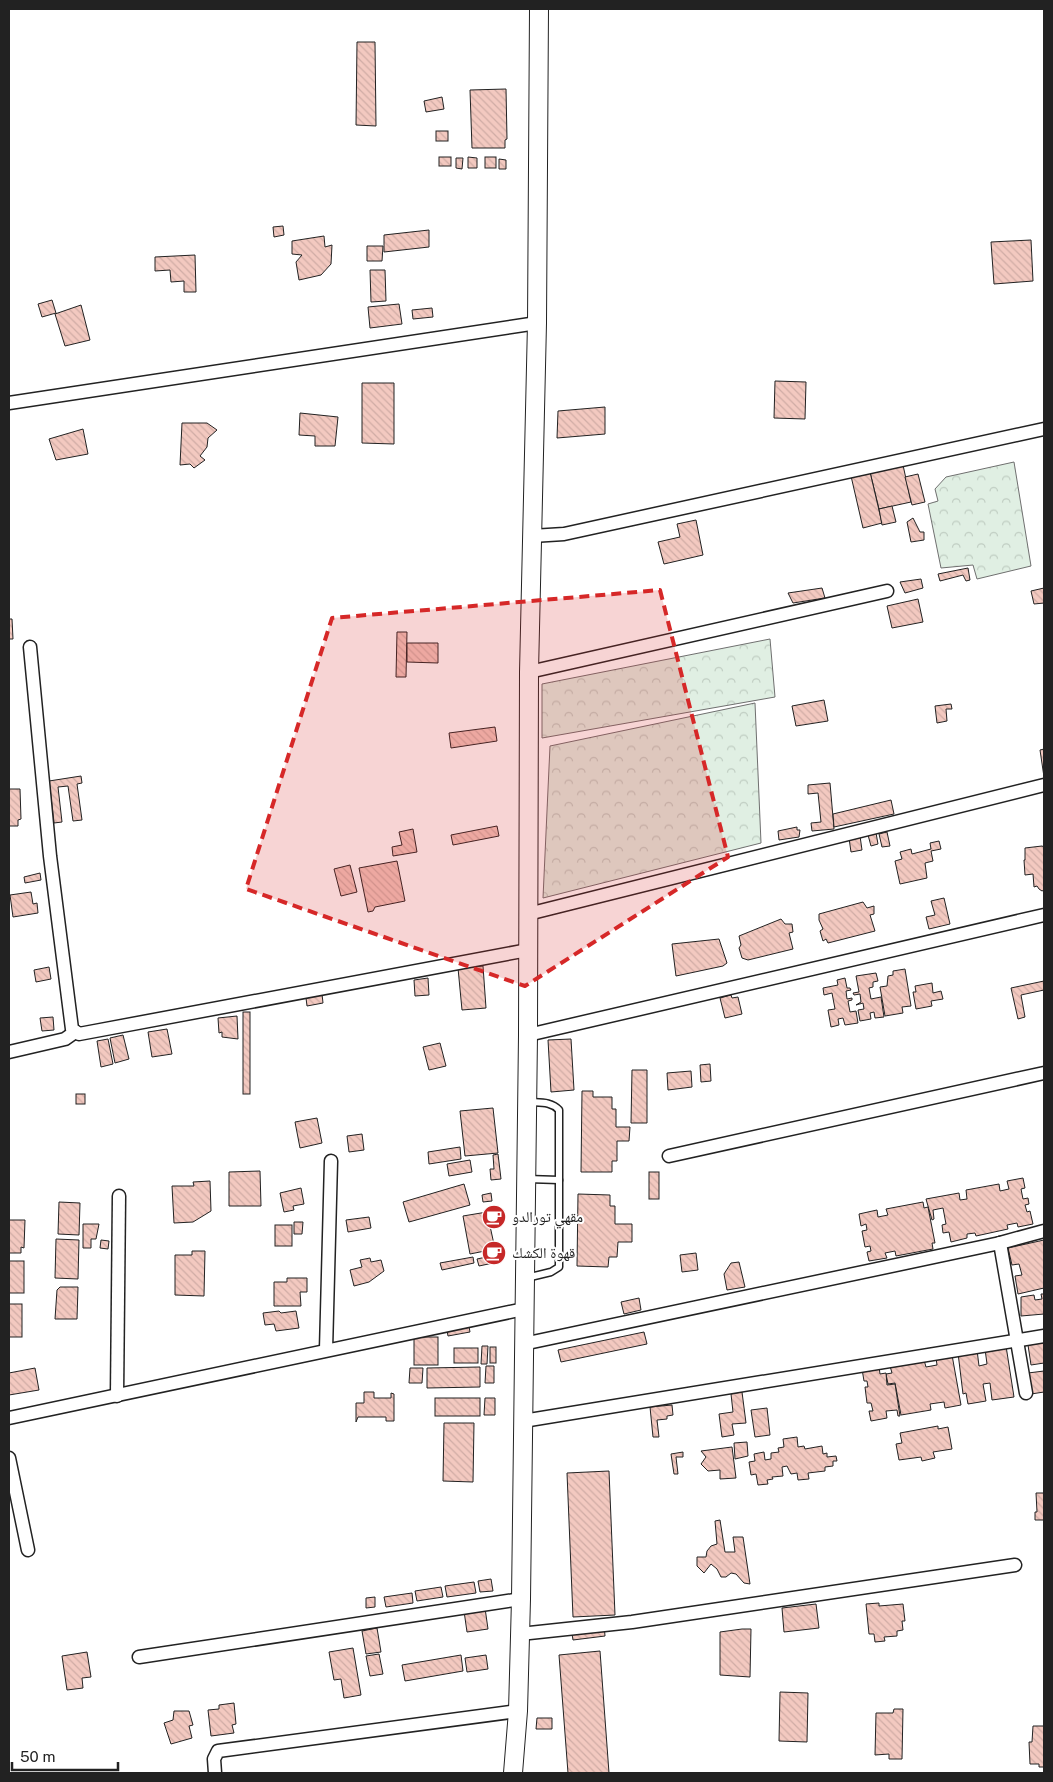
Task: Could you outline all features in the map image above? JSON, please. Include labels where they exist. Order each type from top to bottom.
[{"type":"main road","points":[[513,1773],[518,1712],[521,1600],[528,1035],[529,672],[537,323],[539,9]]},
{"type":"street","points":[[9,403],[537,323]]},
{"type":"street","points":[[532,536],[564,534],[1044,429]]},
{"type":"street","points":[[529,672],[887,590]]},
{"type":"street","points":[[30,647],[53,876],[72,1029],[75,1032]]},
{"type":"street","points":[[528,914],[1044,785]]},
{"type":"street","points":[[528,1035],[1044,915]]},
{"type":"street","points":[[9,1052],[65,1039],[75,1032],[99,1030],[528,950]]},
{"type":"street","points":[[669,1156],[1044,1073]]},
{"type":"street","points":[[326,1350],[332,1161]]},
{"type":"street","points":[[117,1396],[119,1196]]},
{"type":"street","points":[[523,1344],[1000,1243],[1044,1232]]},
{"type":"street","points":[[1000,1243],[1026,1393]]},
{"type":"street","points":[[9,1418],[524,1309]]},
{"type":"street","points":[[523,1421],[1044,1336]]},
{"type":"street","points":[[9,1458],[28,1550]]},
{"type":"street","points":[[520,1634],[632,1622],[1015,1565]]},
{"type":"street","points":[[139,1657],[521,1600]]},
{"type":"street","points":[[215,1773],[214,1758],[218,1751],[518,1712]]},
{"type":"lane","points":[[525,1278],[551,1272],[558,1267],[559,1180],[559,1110],[555,1105],[527,1102]]},
{"type":"lane","points":[[526,1179],[559,1180]]},
{"type":"highlighted area","points":[[660,590],[728,857],[525,986],[246,889],[332,618]]},
{"type":"green space","points":[[1014,462],[1031,566],[977,579],[973,565],[941,568],[928,504],[938,501],[935,489],[946,477]]},
{"type":"green space","points":[[770,639],[775,697],[542,738],[542,684]]},
{"type":"green space","points":[[755,703],[761,843],[543,898],[550,746]]},
{"type":"building","points":[[357,42],[375,42],[376,126],[356,125]]},
{"type":"building","points":[[506,89],[507,139],[505,140],[505,148],[472,148],[470,90]]},
{"type":"building","points":[[442,97],[444,109],[426,112],[424,101]]},
{"type":"building","points":[[436,131],[448,131],[448,141],[436,141]]},
{"type":"building","points":[[439,157],[451,157],[451,166],[439,166]]},
{"type":"building","points":[[468,157],[477,158],[477,168],[468,168]]},
{"type":"building","points":[[485,157],[496,157],[496,168],[485,168]]},
{"type":"building","points":[[456,158],[463,158],[462,169],[456,168]]},
{"type":"building","points":[[499,159],[506,160],[506,169],[499,169]]},
{"type":"building","points":[[283,226],[284,235],[274,237],[273,227]]},
{"type":"building","points":[[429,230],[429,247],[384,252],[384,235]]},
{"type":"building","points":[[324,236],[325,247],[332,245],[331,264],[321,275],[299,280],[296,262],[302,255],[292,254],[292,241]]},
{"type":"building","points":[[1031,240],[1033,281],[994,284],[991,242]]},
{"type":"building","points":[[367,246],[383,246],[382,261],[367,261]]},
{"type":"building","points":[[195,255],[196,292],[184,292],[184,281],[171,282],[170,270],[155,271],[155,257]]},
{"type":"building","points":[[370,270],[385,270],[386,301],[371,302]]},
{"type":"building","points":[[52,300],[56,313],[42,317],[38,304]]},
{"type":"building","points":[[399,304],[402,324],[370,328],[368,307]]},
{"type":"building","points":[[81,305],[90,340],[65,346],[55,314]]},
{"type":"building","points":[[432,308],[433,317],[413,319],[412,310]]},
{"type":"building","points":[[775,381],[806,382],[805,419],[774,418]]},
{"type":"building","points":[[362,383],[394,383],[394,444],[362,443]]},
{"type":"building","points":[[605,407],[605,434],[557,438],[558,411]]},
{"type":"building","points":[[300,413],[338,417],[335,446],[315,446],[315,436],[299,435]]},
{"type":"building","points":[[182,423],[207,423],[217,430],[208,438],[207,447],[200,456],[205,460],[194,468],[190,464],[180,465]]},
{"type":"building","points":[[83,429],[88,454],[56,460],[49,439]]},
{"type":"building","points":[[903,465],[911,502],[879,509],[870,472]]},
{"type":"building","points":[[870,472],[882,523],[863,528],[851,476]]},
{"type":"building","points":[[918,474],[925,502],[912,505],[905,477]]},
{"type":"building","points":[[892,506],[896,522],[882,525],[879,509]]},
{"type":"building","points":[[913,518],[920,532],[924,532],[924,540],[911,542],[907,522]]},
{"type":"building","points":[[696,520],[703,555],[664,564],[658,542],[680,537],[677,524]]},
{"type":"building","points":[[968,568],[970,580],[966,581],[963,575],[940,581],[938,574]]},
{"type":"building","points":[[921,579],[923,588],[905,593],[900,582]]},
{"type":"building","points":[[822,588],[825,598],[793,603],[788,593]]},
{"type":"building","points":[[1044,588],[1044,603],[1034,604],[1031,591]]},
{"type":"building","points":[[918,599],[923,622],[892,628],[887,606]]},
{"type":"building","points":[[9,619],[12,619],[13,639],[9,639]]},
{"type":"building","points":[[397,632],[407,632],[406,677],[396,677]]},
{"type":"building","points":[[407,643],[438,643],[438,663],[407,662]]},
{"type":"building","points":[[824,700],[828,721],[796,726],[792,706]]},
{"type":"building","points":[[951,704],[952,709],[946,709],[947,721],[937,723],[935,706]]},
{"type":"building","points":[[495,727],[497,741],[451,748],[449,733]]},
{"type":"building","points":[[1044,749],[1044,777],[1040,750]]},
{"type":"building","points":[[81,776],[82,783],[77,784],[82,820],[73,821],[68,786],[58,787],[62,822],[54,823],[49,781]]},
{"type":"building","points":[[830,783],[834,829],[812,831],[811,823],[821,822],[818,793],[808,794],[808,785]]},
{"type":"building","points":[[9,789],[20,789],[21,819],[18,820],[18,826],[9,826]]},
{"type":"building","points":[[891,800],[894,814],[834,827],[833,814]]},
{"type":"building","points":[[497,826],[499,836],[453,845],[451,835]]},
{"type":"building","points":[[797,827],[797,830],[800,830],[799,837],[779,840],[778,831]]},
{"type":"building","points":[[413,829],[417,852],[393,856],[392,847],[402,845],[399,832]]},
{"type":"building","points":[[887,832],[890,846],[882,847],[879,834]]},
{"type":"building","points":[[876,833],[878,844],[871,846],[868,835]]},
{"type":"building","points":[[860,836],[862,850],[851,852],[849,838]]},
{"type":"building","points":[[939,841],[941,849],[931,851],[933,861],[925,863],[927,878],[900,884],[895,861],[902,859],[900,852],[911,849],[912,854],[931,849],[930,843]]},
{"type":"building","points":[[1044,847],[1044,890],[1042,891],[1037,886],[1034,887],[1033,874],[1025,875],[1024,860],[1025,848]]},
{"type":"building","points":[[397,861],[405,901],[375,907],[373,911],[368,912],[359,868]]},
{"type":"building","points":[[350,865],[357,892],[341,896],[334,869]]},
{"type":"building","points":[[40,873],[41,880],[25,883],[24,877]]},
{"type":"building","points":[[31,892],[33,904],[37,903],[38,913],[13,917],[10,895]]},
{"type":"building","points":[[944,898],[950,924],[929,929],[926,917],[935,915],[931,901]]},
{"type":"building","points":[[863,902],[867,908],[874,906],[874,914],[870,915],[875,931],[828,943],[826,939],[823,941],[820,931],[823,929],[819,920],[819,914]]},
{"type":"building","points":[[781,919],[785,924],[792,924],[793,932],[789,933],[793,949],[748,960],[742,958],[739,948],[741,945],[739,936]]},
{"type":"building","points":[[719,939],[727,963],[723,966],[676,976],[672,944]]},
{"type":"building","points":[[483,966],[486,1008],[462,1010],[458,968]]},
{"type":"building","points":[[49,967],[51,979],[36,982],[34,970]]},
{"type":"building","points":[[905,969],[911,1006],[902,1007],[903,1013],[885,1016],[880,987],[887,986],[888,976],[893,975],[893,971]]},
{"type":"building","points":[[876,973],[878,981],[873,982],[873,987],[869,988],[871,999],[881,997],[884,1017],[875,1018],[874,1012],[870,1013],[871,1019],[860,1021],[858,1010],[864,1009],[863,1003],[856,1005],[861,1002],[860,994],[854,995],[853,993],[859,992],[856,976]]},
{"type":"building","points":[[428,978],[429,995],[415,996],[414,980]]},
{"type":"building","points":[[845,978],[847,988],[851,990],[846,991],[847,999],[852,998],[852,1000],[848,1001],[850,1012],[856,1011],[858,1023],[845,1025],[843,1018],[838,1019],[839,1025],[831,1027],[828,1010],[835,1009],[832,993],[824,995],[823,988],[838,985],[837,980]]},
{"type":"building","points":[[1044,981],[1044,990],[1021,995],[1025,1017],[1018,1019],[1011,988]]},
{"type":"building","points":[[932,983],[933,993],[941,991],[943,999],[931,1001],[932,1006],[916,1009],[913,992],[916,992],[915,986]]},
{"type":"building","points":[[322,994],[323,1003],[307,1006],[306,998]]},
{"type":"building","points":[[731,995],[732,998],[738,997],[742,1014],[725,1018],[720,998]]},
{"type":"building","points":[[243,1012],[250,1012],[250,1094],[243,1094]]},
{"type":"building","points":[[237,1016],[238,1039],[222,1037],[222,1032],[219,1033],[218,1018]]},
{"type":"building","points":[[53,1017],[54,1030],[42,1031],[40,1018]]},
{"type":"building","points":[[167,1029],[172,1054],[152,1057],[148,1032]]},
{"type":"building","points":[[123,1035],[129,1059],[115,1063],[110,1038]]},
{"type":"building","points":[[108,1039],[113,1064],[101,1067],[97,1041]]},
{"type":"building","points":[[571,1039],[574,1090],[551,1092],[548,1040]]},
{"type":"building","points":[[440,1043],[446,1066],[429,1070],[423,1047]]},
{"type":"building","points":[[710,1064],[711,1081],[701,1082],[700,1065]]},
{"type":"building","points":[[632,1070],[647,1070],[647,1123],[631,1123]]},
{"type":"building","points":[[691,1071],[692,1087],[668,1090],[667,1073]]},
{"type":"building","points":[[582,1091],[593,1091],[593,1097],[612,1097],[612,1109],[616,1109],[616,1127],[630,1127],[629,1141],[617,1141],[617,1161],[612,1161],[612,1172],[581,1172]]},
{"type":"building","points":[[76,1094],[85,1094],[85,1104],[76,1104]]},
{"type":"building","points":[[493,1108],[498,1153],[465,1156],[460,1111]]},
{"type":"building","points":[[317,1118],[322,1143],[300,1148],[295,1122]]},
{"type":"building","points":[[362,1134],[364,1150],[349,1152],[347,1136]]},
{"type":"building","points":[[460,1147],[461,1159],[429,1164],[428,1152]]},
{"type":"building","points":[[498,1154],[501,1179],[491,1180],[490,1169],[494,1169],[493,1155]]},
{"type":"building","points":[[470,1160],[472,1172],[449,1176],[447,1164]]},
{"type":"building","points":[[260,1171],[261,1206],[229,1206],[229,1172]]},
{"type":"building","points":[[649,1172],[659,1172],[659,1199],[649,1199]]},
{"type":"building","points":[[1023,1178],[1025,1188],[1021,1189],[1023,1199],[1028,1198],[1029,1204],[1025,1205],[1027,1212],[1030,1211],[1033,1224],[1018,1227],[1017,1223],[1007,1225],[1008,1229],[976,1236],[975,1233],[967,1234],[967,1238],[951,1242],[949,1232],[943,1233],[942,1225],[946,1224],[943,1208],[933,1210],[934,1219],[932,1220],[926,1199],[959,1193],[960,1200],[967,1199],[966,1190],[999,1184],[1000,1191],[1009,1189],[1007,1181]]},
{"type":"building","points":[[210,1181],[211,1211],[193,1222],[174,1223],[172,1186],[194,1186],[193,1182]]},
{"type":"building","points":[[464,1184],[470,1205],[409,1222],[403,1202]]},
{"type":"building","points":[[301,1188],[304,1204],[293,1206],[294,1210],[284,1212],[280,1193]]},
{"type":"building","points":[[491,1193],[492,1201],[483,1202],[482,1195]]},
{"type":"building","points":[[578,1194],[610,1195],[610,1206],[615,1206],[615,1224],[632,1224],[632,1242],[618,1242],[617,1257],[609,1257],[608,1267],[577,1266]]},
{"type":"building","points":[[59,1202],[80,1203],[79,1235],[58,1234]]},
{"type":"building","points":[[923,1202],[924,1208],[928,1207],[935,1243],[932,1243],[933,1249],[896,1256],[895,1251],[885,1253],[887,1258],[869,1261],[867,1252],[871,1251],[870,1246],[865,1247],[862,1231],[867,1230],[866,1224],[861,1226],[859,1214],[877,1210],[878,1217],[888,1215],[886,1209]]},
{"type":"building","points":[[487,1212],[495,1249],[470,1254],[463,1216]]},
{"type":"building","points":[[369,1217],[371,1228],[348,1232],[346,1220]]},
{"type":"building","points":[[9,1220],[25,1220],[24,1248],[21,1247],[21,1253],[9,1253]]},
{"type":"building","points":[[294,1222],[303,1222],[302,1234],[294,1234]]},
{"type":"building","points":[[83,1224],[99,1224],[96,1239],[91,1239],[91,1248],[83,1248]]},
{"type":"building","points":[[275,1225],[292,1225],[292,1246],[275,1246]]},
{"type":"building","points":[[56,1239],[79,1240],[78,1279],[55,1278]]},
{"type":"building","points":[[101,1240],[109,1241],[108,1249],[100,1248]]},
{"type":"building","points":[[1044,1240],[1044,1288],[1018,1294],[1015,1276],[1022,1275],[1019,1264],[1012,1265],[1008,1248]]},
{"type":"building","points":[[192,1251],[205,1251],[204,1296],[175,1295],[175,1255],[192,1255]]},
{"type":"building","points":[[696,1253],[698,1270],[682,1272],[680,1255]]},
{"type":"building","points":[[491,1256],[493,1263],[479,1266],[477,1259]]},
{"type":"building","points":[[473,1257],[474,1263],[442,1270],[440,1263]]},
{"type":"building","points":[[370,1258],[371,1262],[381,1260],[384,1271],[369,1282],[354,1286],[350,1270],[362,1267],[360,1260]]},
{"type":"building","points":[[9,1261],[24,1261],[24,1293],[9,1293]]},
{"type":"building","points":[[739,1262],[745,1287],[727,1290],[724,1274],[731,1263]]},
{"type":"building","points":[[287,1278],[307,1278],[307,1292],[300,1292],[301,1306],[274,1306],[274,1282],[287,1282]]},
{"type":"building","points":[[60,1287],[78,1287],[77,1319],[55,1319],[57,1290]]},
{"type":"building","points":[[1041,1294],[1044,1294],[1044,1314],[1021,1316],[1021,1297],[1034,1295],[1035,1300],[1042,1299]]},
{"type":"building","points":[[639,1298],[641,1310],[624,1314],[621,1302]]},
{"type":"building","points":[[9,1304],[22,1304],[22,1337],[9,1337]]},
{"type":"building","points":[[279,1311],[281,1313],[296,1311],[299,1328],[276,1331],[274,1324],[265,1325],[263,1313]]},
{"type":"building","points":[[468,1321],[470,1332],[448,1336],[446,1325]]},
{"type":"building","points":[[644,1332],[647,1344],[561,1362],[558,1350]]},
{"type":"building","points":[[414,1337],[438,1337],[438,1365],[414,1365]]},
{"type":"building","points":[[1044,1338],[1044,1363],[1031,1365],[1028,1345],[1041,1343],[1041,1339]]},
{"type":"building","points":[[482,1346],[488,1346],[487,1364],[481,1364]]},
{"type":"building","points":[[1006,1346],[1014,1397],[992,1400],[990,1383],[983,1384],[986,1401],[968,1404],[966,1393],[963,1394],[958,1353],[977,1350],[979,1366],[987,1364],[985,1349]]},
{"type":"building","points":[[490,1347],[496,1347],[496,1363],[490,1363]]},
{"type":"building","points":[[454,1348],[478,1348],[478,1363],[454,1363]]},
{"type":"building","points":[[952,1355],[961,1405],[945,1408],[944,1402],[930,1404],[931,1410],[901,1415],[895,1383],[888,1384],[886,1374],[892,1373],[890,1366],[924,1360],[926,1367],[937,1365],[936,1358]]},
{"type":"building","points":[[486,1366],[494,1366],[494,1383],[485,1383]]},
{"type":"building","points":[[480,1367],[480,1387],[427,1388],[427,1368]]},
{"type":"building","points":[[879,1367],[880,1374],[886,1373],[887,1385],[895,1384],[900,1416],[898,1416],[897,1410],[886,1411],[887,1418],[871,1421],[869,1411],[873,1411],[871,1403],[867,1403],[865,1387],[868,1387],[867,1381],[864,1381],[862,1369]]},
{"type":"building","points":[[35,1368],[39,1390],[9,1395],[9,1373]]},
{"type":"building","points":[[410,1368],[423,1368],[422,1383],[409,1383]]},
{"type":"building","points":[[1044,1371],[1044,1392],[1031,1394],[1028,1373]]},
{"type":"building","points":[[364,1392],[374,1392],[374,1398],[391,1398],[391,1393],[394,1394],[394,1421],[386,1421],[386,1417],[358,1417],[356,1422],[356,1403],[364,1403]]},
{"type":"building","points":[[742,1392],[746,1423],[732,1424],[734,1435],[722,1437],[719,1414],[733,1412],[731,1394]]},
{"type":"building","points":[[435,1398],[480,1398],[480,1416],[435,1416]]},
{"type":"building","points":[[485,1398],[495,1398],[495,1415],[484,1415]]},
{"type":"building","points":[[672,1405],[673,1415],[667,1416],[667,1419],[657,1420],[659,1437],[653,1437],[650,1407]]},
{"type":"building","points":[[767,1408],[770,1435],[755,1437],[751,1410]]},
{"type":"building","points":[[444,1423],[474,1423],[473,1482],[443,1481]]},
{"type":"building","points":[[938,1426],[938,1429],[948,1427],[952,1449],[933,1452],[935,1458],[922,1461],[921,1457],[899,1460],[896,1444],[902,1443],[900,1433]]},
{"type":"building","points":[[797,1437],[798,1447],[804,1446],[805,1449],[822,1446],[823,1454],[827,1453],[827,1457],[836,1456],[837,1461],[833,1461],[833,1466],[825,1467],[825,1471],[808,1473],[809,1479],[798,1480],[797,1473],[791,1474],[787,1466],[782,1467],[783,1476],[772,1477],[773,1479],[767,1480],[768,1484],[758,1485],[756,1474],[751,1475],[749,1462],[755,1461],[754,1454],[764,1452],[765,1460],[771,1459],[771,1453],[779,1452],[778,1448],[784,1447],[783,1439]]},
{"type":"building","points":[[747,1442],[748,1456],[735,1459],[734,1443]]},
{"type":"building","points":[[732,1447],[736,1478],[720,1479],[720,1470],[708,1471],[701,1464],[706,1457],[701,1451]]},
{"type":"building","points":[[683,1452],[683,1457],[676,1457],[678,1474],[674,1474],[671,1454]]},
{"type":"building","points":[[609,1471],[615,1615],[573,1617],[567,1473]]},
{"type":"building","points":[[1036,1493],[1044,1493],[1044,1520],[1035,1520],[1035,1512],[1037,1512]]},
{"type":"building","points":[[720,1520],[725,1552],[735,1552],[733,1537],[743,1537],[750,1584],[744,1583],[736,1574],[731,1573],[726,1577],[721,1577],[717,1569],[711,1564],[704,1573],[697,1566],[697,1557],[706,1557],[707,1551],[711,1546],[717,1544],[715,1521]]},
{"type":"building","points":[[491,1579],[493,1591],[480,1592],[478,1581]]},
{"type":"building","points":[[474,1582],[476,1593],[447,1597],[445,1586]]},
{"type":"building","points":[[441,1587],[443,1597],[417,1601],[415,1591]]},
{"type":"building","points":[[412,1593],[413,1603],[386,1607],[384,1597]]},
{"type":"building","points":[[375,1597],[375,1607],[366,1608],[366,1598]]},
{"type":"building","points":[[879,1603],[879,1606],[903,1604],[905,1621],[902,1621],[903,1630],[897,1631],[897,1636],[884,1637],[885,1641],[875,1642],[874,1634],[869,1634],[866,1604]]},
{"type":"building","points":[[816,1604],[819,1628],[784,1632],[782,1608]]},
{"type":"building","points":[[485,1608],[488,1629],[467,1632],[464,1611]]},
{"type":"building","points":[[604,1624],[605,1636],[573,1640],[571,1628]]},
{"type":"building","points":[[377,1628],[381,1652],[366,1654],[362,1631]]},
{"type":"building","points":[[751,1629],[750,1677],[720,1675],[720,1632]]},
{"type":"building","points":[[353,1648],[361,1695],[344,1698],[341,1679],[334,1680],[329,1652]]},
{"type":"building","points":[[600,1651],[609,1773],[568,1773],[559,1655]]},
{"type":"building","points":[[87,1652],[91,1677],[82,1678],[83,1688],[67,1690],[62,1656]]},
{"type":"building","points":[[379,1654],[383,1674],[370,1676],[366,1656]]},
{"type":"building","points":[[461,1655],[463,1671],[405,1681],[402,1665]]},
{"type":"building","points":[[486,1655],[488,1669],[467,1672],[465,1658]]},
{"type":"building","points":[[780,1692],[808,1693],[807,1742],[779,1741]]},
{"type":"building","points":[[234,1703],[236,1724],[232,1725],[234,1733],[211,1736],[208,1710],[219,1709],[219,1705]]},
{"type":"building","points":[[894,1709],[903,1709],[902,1759],[889,1759],[889,1754],[875,1755],[876,1713],[893,1713]]},
{"type":"building","points":[[174,1711],[189,1711],[193,1725],[189,1726],[192,1738],[171,1744],[164,1723],[173,1720]]},
{"type":"building","points":[[537,1718],[552,1718],[552,1729],[536,1729]]},
{"type":"building","points":[[1033,1726],[1044,1726],[1044,1767],[1039,1767],[1039,1764],[1030,1764],[1029,1742],[1032,1742]]},
{"type":"place","name":"مقهي تورالدو","points":[[494,1217]]},
{"type":"place","name":"قهوة الكشك","points":[[494,1253]]}]
